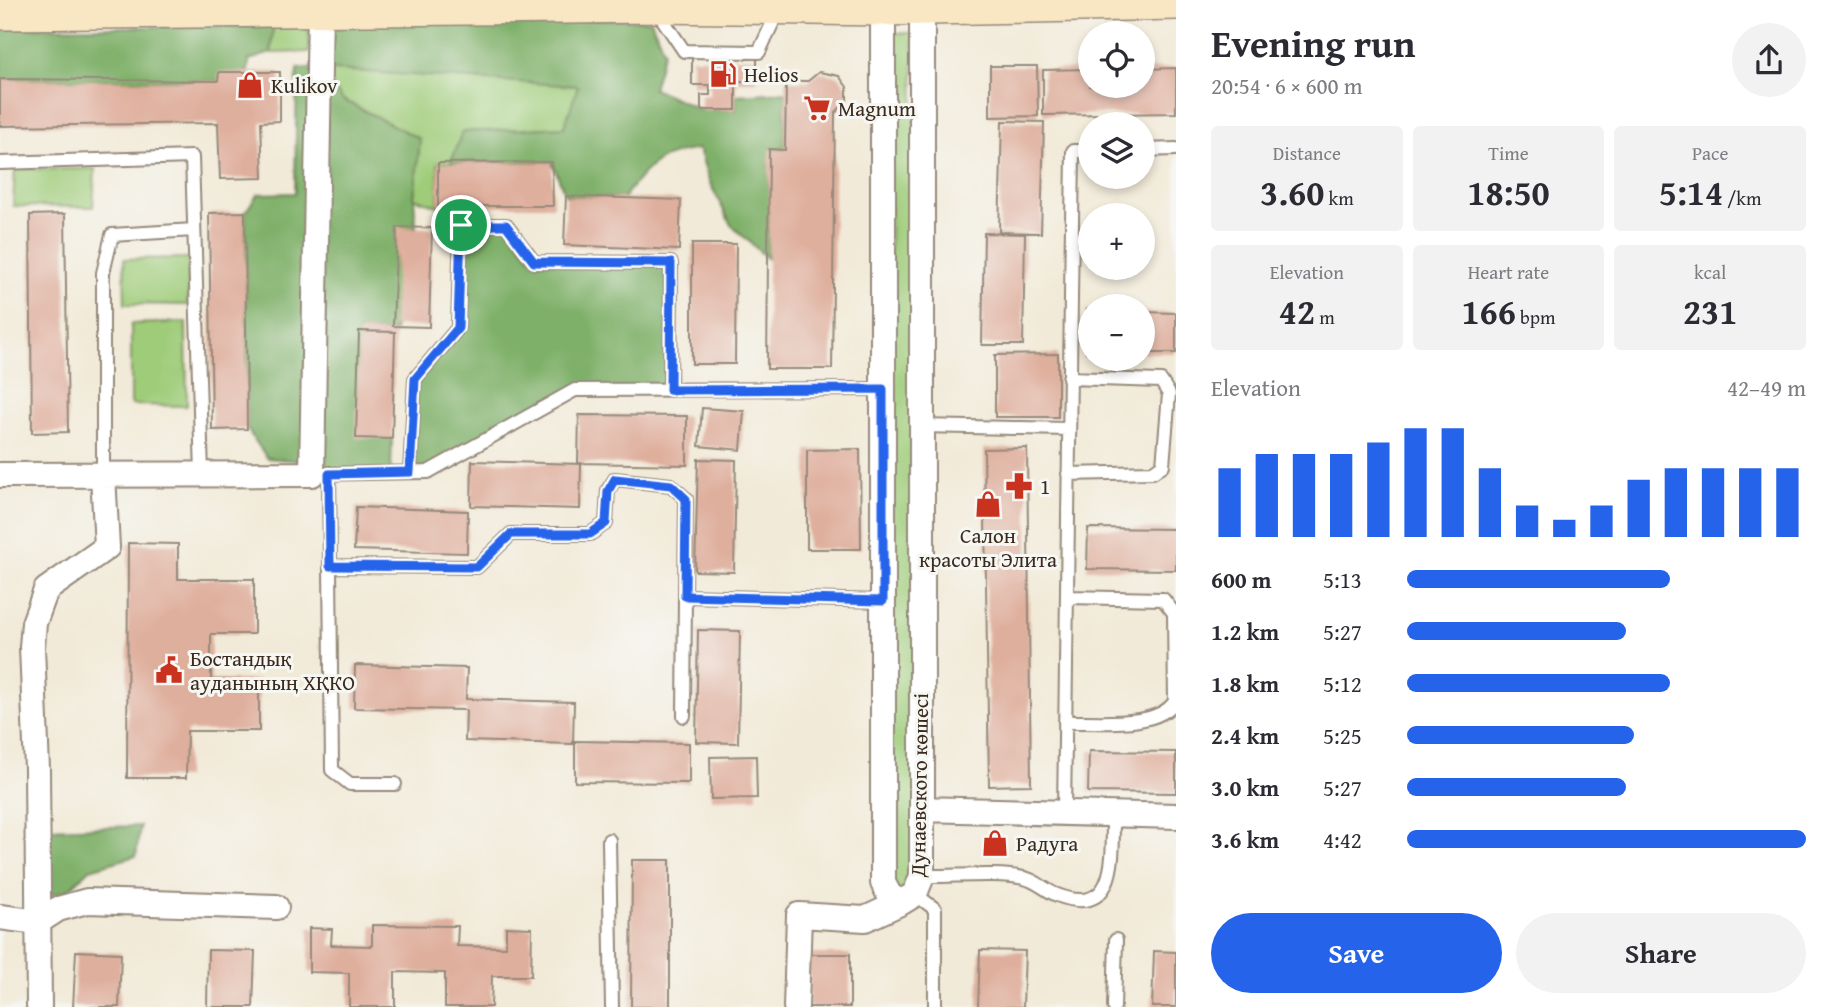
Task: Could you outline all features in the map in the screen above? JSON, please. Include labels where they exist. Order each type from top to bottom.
[{"type":"main road","points":[[0,12],[653,2],[780,6],[1176,2]]},
{"type":"street","name":"Дунаевского көшесі","points":[[883,4],[883,883],[890,896],[913,891],[922,809],[922,4]]},
{"type":"street","points":[[0,475],[321,474],[320,9]]},
{"type":"street","points":[[39,1007],[32,648],[34,623],[46,590],[107,547],[103,475]]},
{"type":"street","points":[[922,809],[1176,816]]},
{"type":"street","points":[[796,1007],[799,915],[865,919],[913,891]]},
{"type":"street","points":[[0,917],[38,922],[58,909],[87,901],[276,907]]},
{"type":"lane","points":[[653,2],[684,51],[759,52],[780,6]]},
{"type":"lane","points":[[1155,150],[1176,149]]},
{"type":"lane","points":[[1064,812],[1073,151],[1078,151]]},
{"type":"lane","points":[[0,163],[191,157],[202,474]]},
{"type":"lane","points":[[410,472],[415,379],[458,328],[461,225],[506,225],[534,262],[671,263],[670,390]]},
{"type":"lane","points":[[103,475],[103,272],[112,234],[194,230]]},
{"type":"lane","points":[[1068,474],[1153,472],[1163,465],[1169,394],[1161,381],[1069,378]]},
{"type":"lane","points":[[396,784],[350,784],[332,770],[330,566],[321,474],[428,472],[575,390],[883,389]]},
{"type":"lane","points":[[921,426],[1068,429]]},
{"type":"lane","points":[[330,566],[477,567],[511,534],[590,534],[606,523],[608,491],[615,479],[671,485],[686,499],[684,716]]},
{"type":"lane","points":[[685,596],[883,601]]},
{"type":"lane","points":[[1065,722],[1153,719],[1168,713],[1175,701],[1174,613],[1163,600],[1066,597]]},
{"type":"lane","points":[[913,891],[1025,878],[1058,896],[1088,899],[1104,891],[1112,876],[1113,813]]},
{"type":"lane","points":[[608,840],[612,1007]]},
{"type":"lane","points":[[913,891],[935,909],[934,1007]]},
{"type":"lane","points":[[1114,1007],[1115,940]]},
{"type":"green space","points":[[354,18],[651,20],[664,51],[653,88],[701,110],[736,110],[736,95],[786,92],[785,150],[770,149],[768,259],[731,225],[709,181],[699,149],[684,151],[655,163],[623,198],[566,196],[552,162],[451,163],[462,132],[564,127],[578,86],[319,69],[343,100],[420,139],[414,198],[416,228],[397,228],[395,332],[359,331],[392,439],[391,472],[312,474],[312,462],[267,458],[247,429],[245,212],[258,194],[295,193],[297,69],[319,68],[332,31]]},
{"type":"green space","points":[[309,24],[309,52],[271,53],[273,26]]},
{"type":"green space","points":[[273,26],[271,53],[249,60],[248,72],[218,81],[0,79],[0,28]]},
{"type":"green space","points":[[890,33],[913,33],[922,876],[890,896]]},
{"type":"green space","points":[[319,68],[579,86],[564,127],[462,132],[451,163],[438,163],[438,206],[414,198],[420,139],[343,100]]},
{"type":"green space","points":[[15,169],[95,169],[93,207],[13,206]]},
{"type":"green space","points":[[461,225],[506,225],[534,262],[677,261],[675,389],[575,390],[428,472],[410,472],[415,379],[458,328]]},
{"type":"green space","points":[[189,258],[188,305],[125,304],[124,259]]},
{"type":"green space","points":[[186,322],[187,406],[131,405],[131,324]]},
{"type":"green space","points":[[140,826],[136,856],[90,869],[67,891],[46,896],[44,829]]},
{"type":"building","points":[[692,58],[757,58],[757,81],[736,81],[736,110],[701,110],[701,95],[710,95],[710,85],[692,85]]},
{"type":"building","points":[[990,66],[1037,66],[1038,116],[990,117]]},
{"type":"building","points":[[1176,68],[1176,113],[1078,112],[1078,114],[1043,115],[1043,70],[1078,69],[1078,98],[1155,98],[1155,69]]},
{"type":"building","points":[[219,72],[280,72],[280,121],[261,122],[263,178],[220,179],[218,123],[0,126],[0,79],[218,81]]},
{"type":"building","points":[[819,72],[839,76],[847,87],[847,101],[835,113],[832,369],[767,369],[769,149],[785,150],[786,81],[808,81]]},
{"type":"building","points":[[1002,121],[1044,122],[1041,233],[999,232]]},
{"type":"building","points":[[552,162],[553,206],[438,206],[438,163]]},
{"type":"building","points":[[566,196],[681,200],[679,250],[564,245]]},
{"type":"building","points":[[245,212],[247,429],[212,430],[209,213]]},
{"type":"building","points":[[65,214],[68,432],[32,433],[30,215]]},
{"type":"building","points":[[397,227],[432,228],[429,327],[393,326]]},
{"type":"building","points":[[984,233],[1025,234],[1023,345],[982,345]]},
{"type":"building","points":[[692,244],[736,244],[735,364],[692,364]]},
{"type":"building","points":[[1155,312],[1176,313],[1176,353],[1155,353]]},
{"type":"building","points":[[359,331],[395,332],[392,439],[356,438]]},
{"type":"building","points":[[1058,354],[1058,417],[995,417],[995,355]]},
{"type":"building","points":[[702,408],[744,411],[741,450],[699,446]]},
{"type":"building","points":[[579,415],[687,416],[687,465],[578,463]]},
{"type":"building","points":[[1027,448],[1031,785],[989,786],[984,449]]},
{"type":"building","points":[[860,449],[861,549],[807,549],[807,450]]},
{"type":"building","points":[[698,459],[736,460],[734,572],[695,571]]},
{"type":"building","points":[[472,461],[581,464],[580,509],[471,506]]},
{"type":"building","points":[[356,507],[468,511],[467,553],[354,550]]},
{"type":"building","points":[[1088,528],[1176,529],[1176,570],[1087,569]]},
{"type":"building","name":"Бостандық ауданының ХҚКО","points":[[128,543],[178,544],[178,579],[254,579],[254,634],[211,634],[211,680],[259,680],[259,731],[187,731],[186,778],[127,778]]},
{"type":"building","points":[[698,630],[740,631],[738,743],[696,742]]},
{"type":"building","points":[[355,665],[467,668],[466,699],[574,702],[573,744],[465,741],[466,710],[354,708]]},
{"type":"building","points":[[575,741],[689,743],[689,783],[575,782]]},
{"type":"building","points":[[1089,751],[1176,752],[1176,793],[1088,792]]},
{"type":"building","points":[[756,756],[757,798],[711,799],[710,757]]},
{"type":"building","points":[[632,860],[670,860],[670,1007],[631,1007]]},
{"type":"building","points":[[372,925],[458,926],[457,946],[506,947],[506,927],[532,928],[531,976],[492,976],[491,1007],[445,1007],[445,973],[395,972],[395,1007],[349,1007],[349,973],[309,972],[309,928],[332,929],[331,945],[372,946]]},
{"type":"building","points":[[208,950],[255,951],[253,1007],[207,1007]]},
{"type":"building","points":[[980,950],[1025,951],[1023,1007],[978,1007]]},
{"type":"building","points":[[76,951],[121,953],[119,1007],[73,1007]]},
{"type":"building","points":[[1154,951],[1176,952],[1176,1007],[1152,1007]]},
{"type":"building","points":[[809,954],[850,954],[850,1007],[809,1007]]},
{"type":"place","name":"Helios","points":[[723,74]]},
{"type":"place","name":"Kulikov","points":[[250,85]]},
{"type":"place","name":"Magnum","points":[[817,108]]},
{"type":"place","name":"1","points":[[1019,486]]},
{"type":"place","name":"Салон красоты Элита","points":[[988,504]]},
{"type":"place","name":"Бостандық ауданының ХҚКО","points":[[169,670]]},
{"type":"place","name":"Радуга","points":[[995,843]]},
{"type":"route","points":[[461,225],[506,225],[534,262],[671,263],[670,390],[883,389],[883,601],[685,596],[686,499],[671,485],[615,479],[608,491],[606,523],[590,534],[511,534],[477,567],[330,566],[329,474],[410,472],[415,379],[458,328],[461,225]]}]
